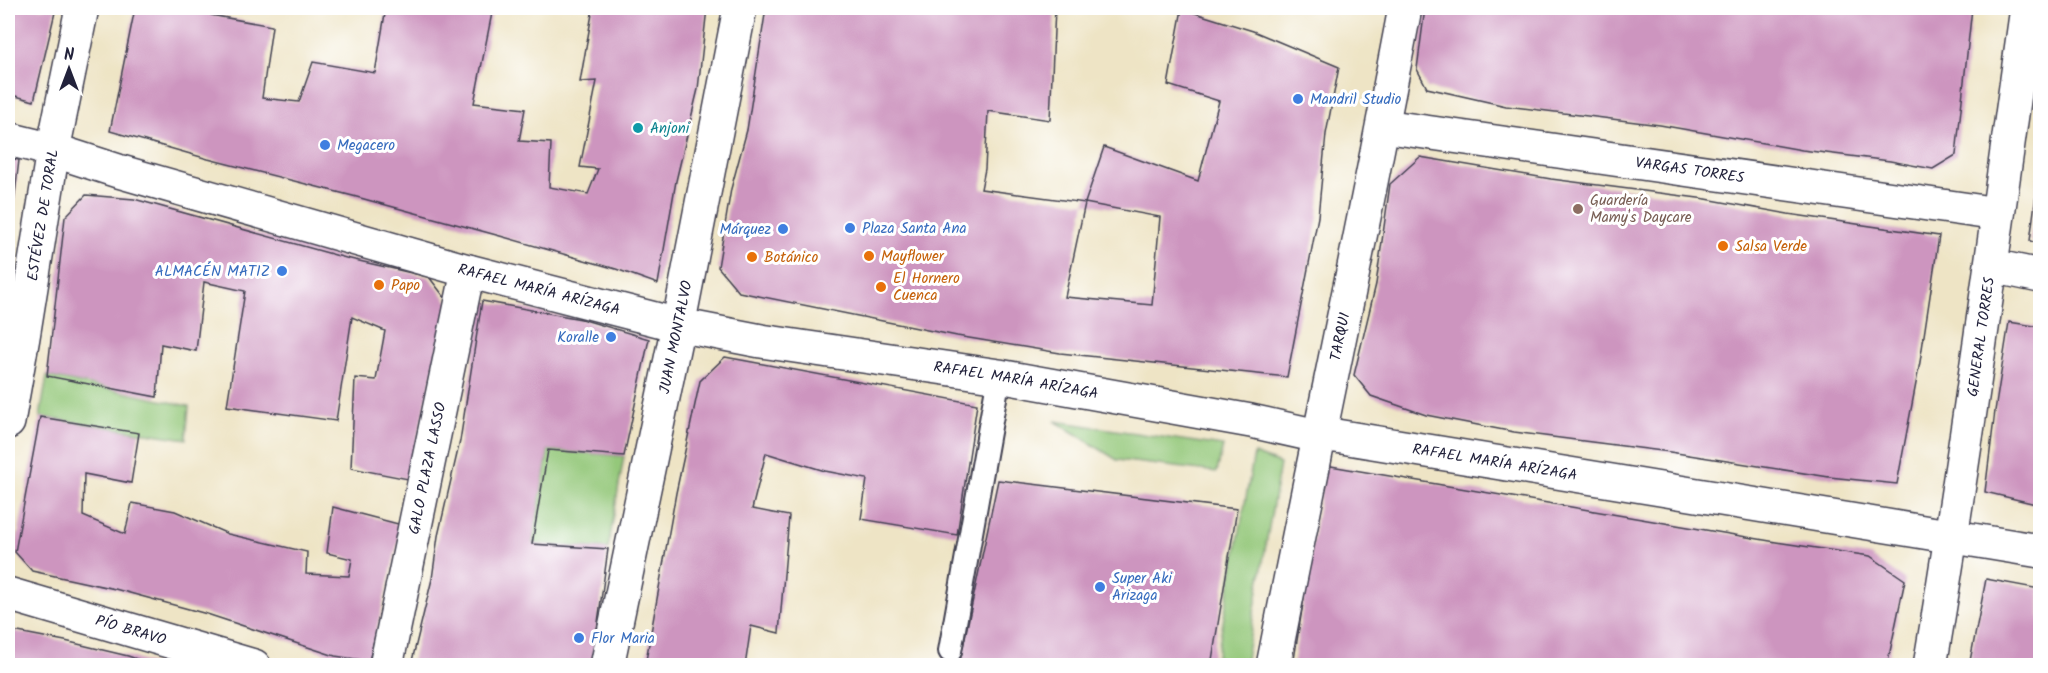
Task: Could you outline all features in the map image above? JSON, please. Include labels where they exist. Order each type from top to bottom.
[{"type":"street","name":"ESTÉVEZ DE TORAL","points":[[8,422],[15,337],[82,8]]},
{"type":"street","name":"JUAN MONTALVO","points":[[608,666],[740,8]]},
{"type":"street","name":"TARQUI","points":[[1273,666],[1318,436],[1383,126],[1404,8]]},
{"type":"street","name":"GENERAL TORRES","points":[[1930,666],[1952,536],[1992,266],[2027,8]]},
{"type":"street","name":"VARGAS TORRES","points":[[1383,126],[1998,214]]},
{"type":"street","name":"RAFAEL MARÍA ARÍZAGA","points":[[8,139],[53,150],[118,171],[468,271],[678,325],[761,341],[999,376],[1251,421],[1318,436],[1336,436],[2040,551]]},
{"type":"street","points":[[1992,266],[2040,276]]},
{"type":"street","name":"GALO PLAZA LASSO","points":[[386,666],[468,271]]},
{"type":"street","name":"PÍO BRAVO","points":[[8,594],[254,666]]},
{"type":"lane","points":[[950,651],[999,376]]},
{"type":"green space","points":[[47,376],[189,406],[186,439],[40,417]]},
{"type":"green space","points":[[1055,421],[1223,446],[1217,472],[1117,460]]},
{"type":"green space","points":[[548,450],[624,456],[608,549],[532,544]]},
{"type":"green space","points":[[1254,454],[1280,464],[1245,665],[1215,665]]},
{"type":"building","points":[[8,8],[56,8],[34,101],[8,94]]},
{"type":"building","points":[[135,8],[211,8],[211,15],[272,26],[262,98],[299,102],[313,62],[375,73],[386,8],[493,8],[474,103],[525,109],[519,141],[551,143],[549,187],[588,194],[598,169],[580,167],[597,81],[580,82],[593,8],[707,8],[698,89],[676,181],[658,284],[616,269],[500,236],[110,131]]},
{"type":"building","points":[[766,8],[1055,8],[1050,120],[988,111],[985,169],[981,189],[1085,203],[1104,147],[1198,181],[1219,101],[1168,85],[1182,9],[1253,31],[1339,67],[1326,134],[1318,217],[1287,377],[1060,353],[957,336],[739,292],[718,267],[731,189],[747,130]],"holes":[[[1085,203],[1160,217],[1152,305],[1065,297]]]},
{"type":"building","points":[[1425,8],[1972,8],[1956,155],[1933,169],[1802,150],[1660,125],[1506,106],[1427,88],[1417,69]]},
{"type":"building","points":[[1420,157],[1551,179],[1706,199],[1788,214],[1939,236],[1920,362],[1897,484],[1829,477],[1670,452],[1514,432],[1426,415],[1371,396],[1354,375],[1376,284],[1390,184]]},
{"type":"building","points":[[8,158],[19,160],[9,245],[8,245]]},
{"type":"building","points":[[2040,172],[2040,244],[2030,241]]},
{"type":"building","points":[[86,195],[134,199],[346,258],[429,277],[449,303],[408,479],[351,468],[355,378],[376,380],[385,331],[352,317],[336,421],[227,406],[245,291],[204,282],[196,351],[161,344],[157,397],[47,376],[65,217]]},
{"type":"building","points":[[482,301],[581,319],[649,339],[624,456],[548,450],[532,544],[608,549],[592,666],[415,666],[412,661],[432,579],[438,536],[460,441]]},
{"type":"building","points":[[2009,322],[2040,327],[2040,505],[1985,492]]},
{"type":"building","points":[[725,357],[977,404],[957,535],[861,519],[867,479],[825,471],[766,453],[752,509],[789,516],[779,633],[751,626],[745,666],[645,666],[676,493],[700,381]]},
{"type":"building","points":[[40,417],[139,433],[131,483],[84,474],[83,516],[125,534],[132,503],[175,511],[228,534],[307,552],[306,574],[349,576],[352,559],[327,553],[333,507],[402,525],[369,661],[335,656],[207,614],[115,589],[32,571],[15,552]]},
{"type":"building","points":[[1325,465],[1870,556],[1905,580],[1887,666],[1293,666]]},
{"type":"building","name":"Super Aki Arizaga","points":[[998,480],[1237,509],[1211,666],[959,666]]},
{"type":"building","points":[[1986,579],[2040,589],[2040,666],[1969,666]]},
{"type":"building","points":[[13,631],[128,656],[157,666],[8,666],[8,635]]},
{"type":"place","name":"Mandril Studio","points":[[1298,99]]},
{"type":"place","name":"Anjoni","points":[[638,128]]},
{"type":"place","name":"Megacero","points":[[325,145]]},
{"type":"place","name":"Guardería Mamy's Daycare","points":[[1578,209]]},
{"type":"place","name":"Plaza Santa Ana","points":[[850,228]]},
{"type":"place","name":"Márquez","points":[[783,229]]},
{"type":"place","name":"Salsa Verde","points":[[1723,246]]},
{"type":"place","name":"Mayflower","points":[[869,256]]},
{"type":"place","name":"Botánico","points":[[752,257]]},
{"type":"place","name":"ALMACÉN MATIZ","points":[[282,271]]},
{"type":"place","name":"Papo","points":[[379,285]]},
{"type":"place","name":"El Hornero Cuenca","points":[[881,287]]},
{"type":"place","name":"Koralle","points":[[611,337]]},
{"type":"place","name":"Super Aki Arizaga","points":[[1100,587]]},
{"type":"place","name":"Flor Maria","points":[[579,638]]}]
